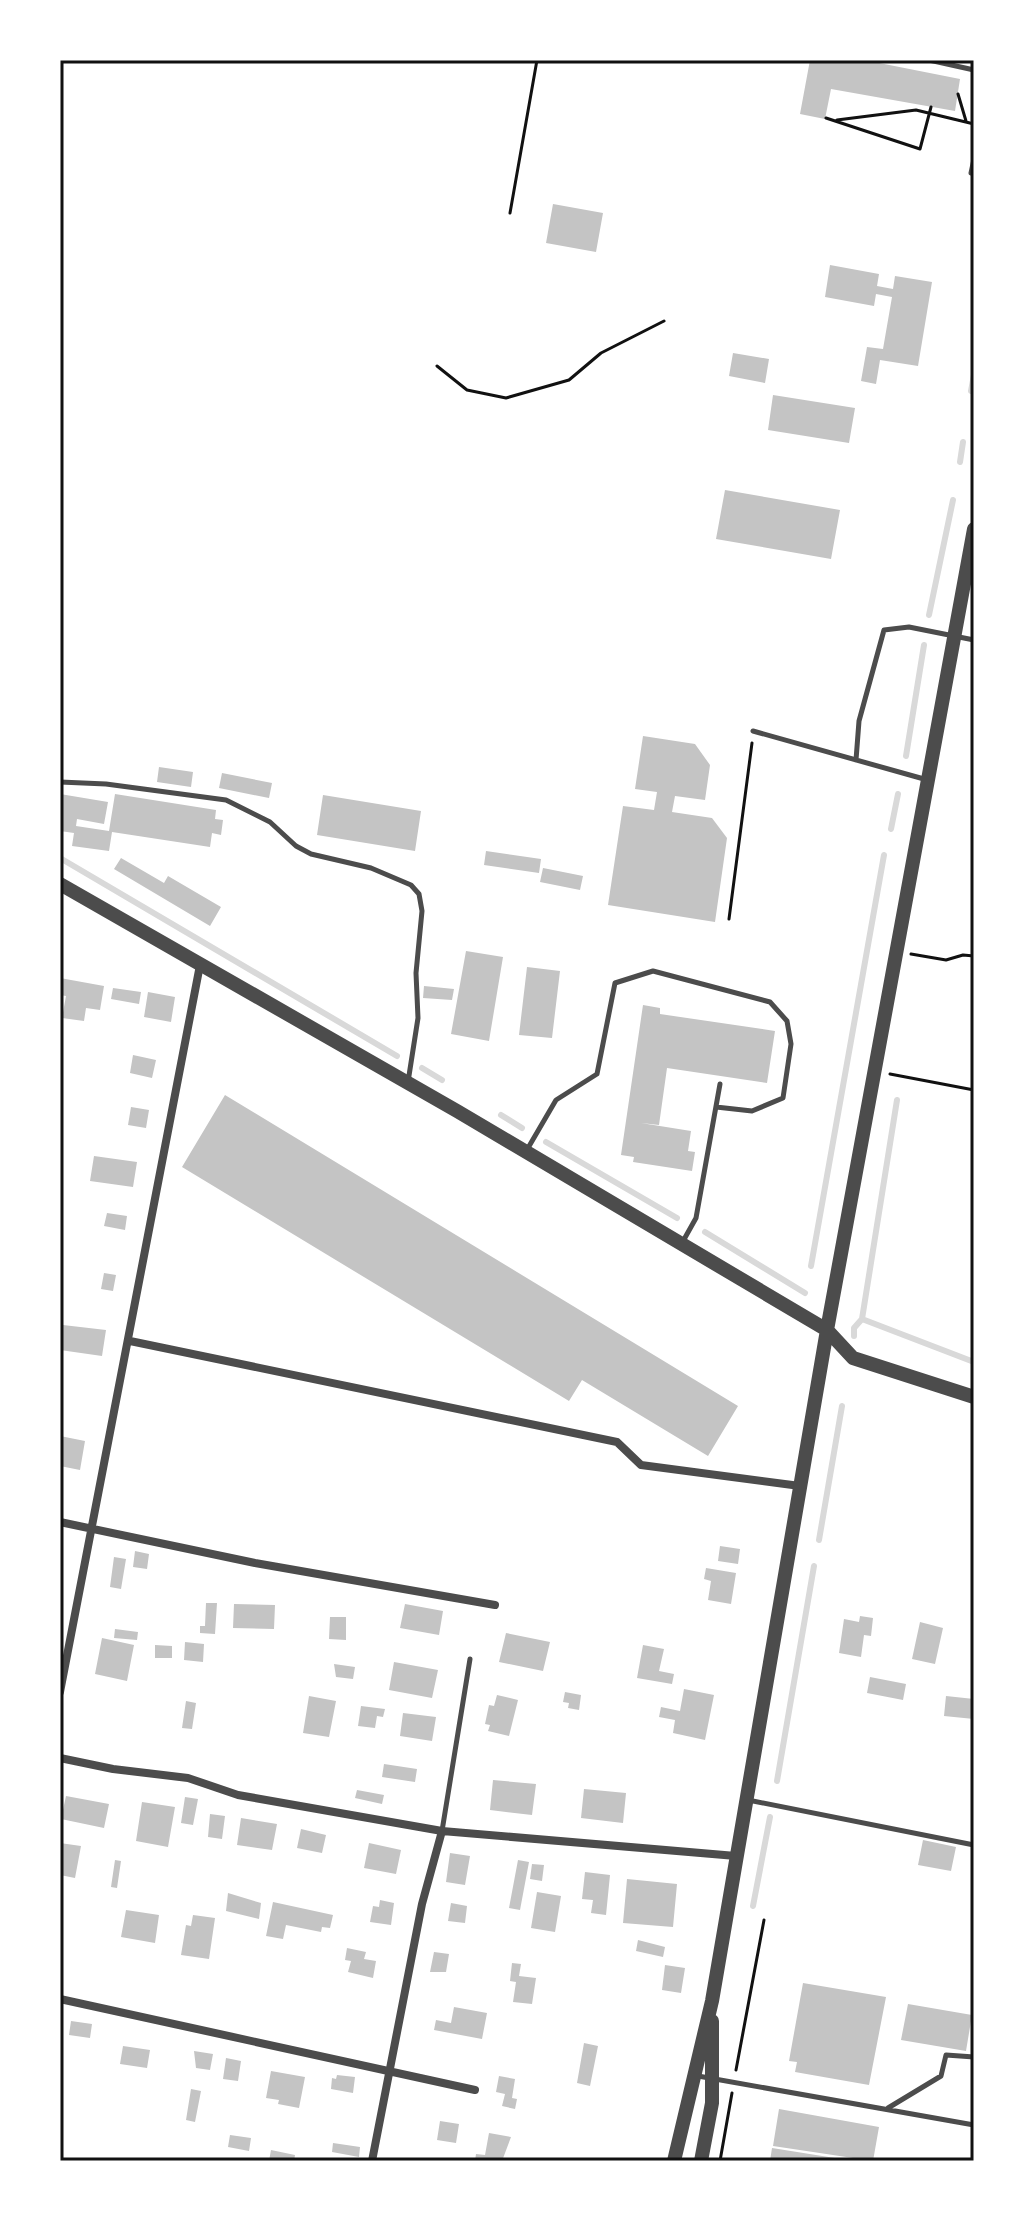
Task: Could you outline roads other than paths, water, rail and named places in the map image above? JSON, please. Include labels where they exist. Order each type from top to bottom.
[{"type":"street","points":[[674,2161],[712,2001],[827,1330],[974,529]]},
{"type":"street","points":[[60,884],[408,1083],[827,1330],[853,1358],[974,1397]]},
{"type":"street","points":[[60,1692],[200,965]]},
{"type":"street","points":[[130,1341],[617,1442],[641,1465],[800,1486]]},
{"type":"street","points":[[60,1522],[190,1550],[495,1605]]},
{"type":"street","points":[[60,1758],[188,1778],[238,1795],[442,1831],[736,1856]]},
{"type":"street","points":[[372,2161],[422,1904],[442,1831]]},
{"type":"street","points":[[60,1999],[475,2090]]},
{"type":"street","points":[[701,2161],[712,2103],[712,2001]]},
{"type":"lane","points":[[929,60],[974,70]]},
{"type":"lane","points":[[974,159],[971,173],[974,173]]},
{"type":"lane","points":[[856,760],[859,721],[884,630],[909,627],[974,640]]},
{"type":"lane","points":[[753,731],[929,780]]},
{"type":"lane","points":[[60,782],[106,784],[226,800],[270,822],[296,846],[311,854],[371,868],[411,885],[419,894],[422,911],[416,973],[418,1018],[408,1083]]},
{"type":"lane","points":[[525,1152],[556,1100],[597,1074],[615,983],[653,971],[770,1002],[787,1021],[791,1044],[783,1098],[752,1111],[716,1107]]},
{"type":"lane","points":[[681,1244],[696,1218],[720,1084]]},
{"type":"lane","points":[[442,1831],[470,1659]]},
{"type":"lane","points":[[747,1800],[974,1845]]},
{"type":"lane","points":[[887,2109],[941,2076],[946,2055],[974,2057]]},
{"type":"lane","points":[[693,2075],[974,2125]]},
{"type":"waterway","points":[[971,391],[974,375]]},
{"type":"waterway","points":[[960,462],[963,442]]},
{"type":"waterway","points":[[929,615],[953,500]]},
{"type":"waterway","points":[[906,756],[924,645]]},
{"type":"waterway","points":[[891,829],[898,794]]},
{"type":"waterway","points":[[811,1266],[884,855]]},
{"type":"waterway","points":[[60,858],[397,1056]]},
{"type":"waterway","points":[[422,1068],[442,1080]]},
{"type":"waterway","points":[[854,1336],[854,1328],[862,1319],[897,1100]]},
{"type":"waterway","points":[[501,1115],[522,1128]]},
{"type":"waterway","points":[[546,1142],[677,1218]]},
{"type":"waterway","points":[[705,1232],[805,1293]]},
{"type":"waterway","points":[[862,1319],[974,1362]]},
{"type":"waterway","points":[[819,1540],[842,1406]]},
{"type":"waterway","points":[[777,1781],[814,1566]]},
{"type":"waterway","points":[[753,1906],[770,1817]]}]
